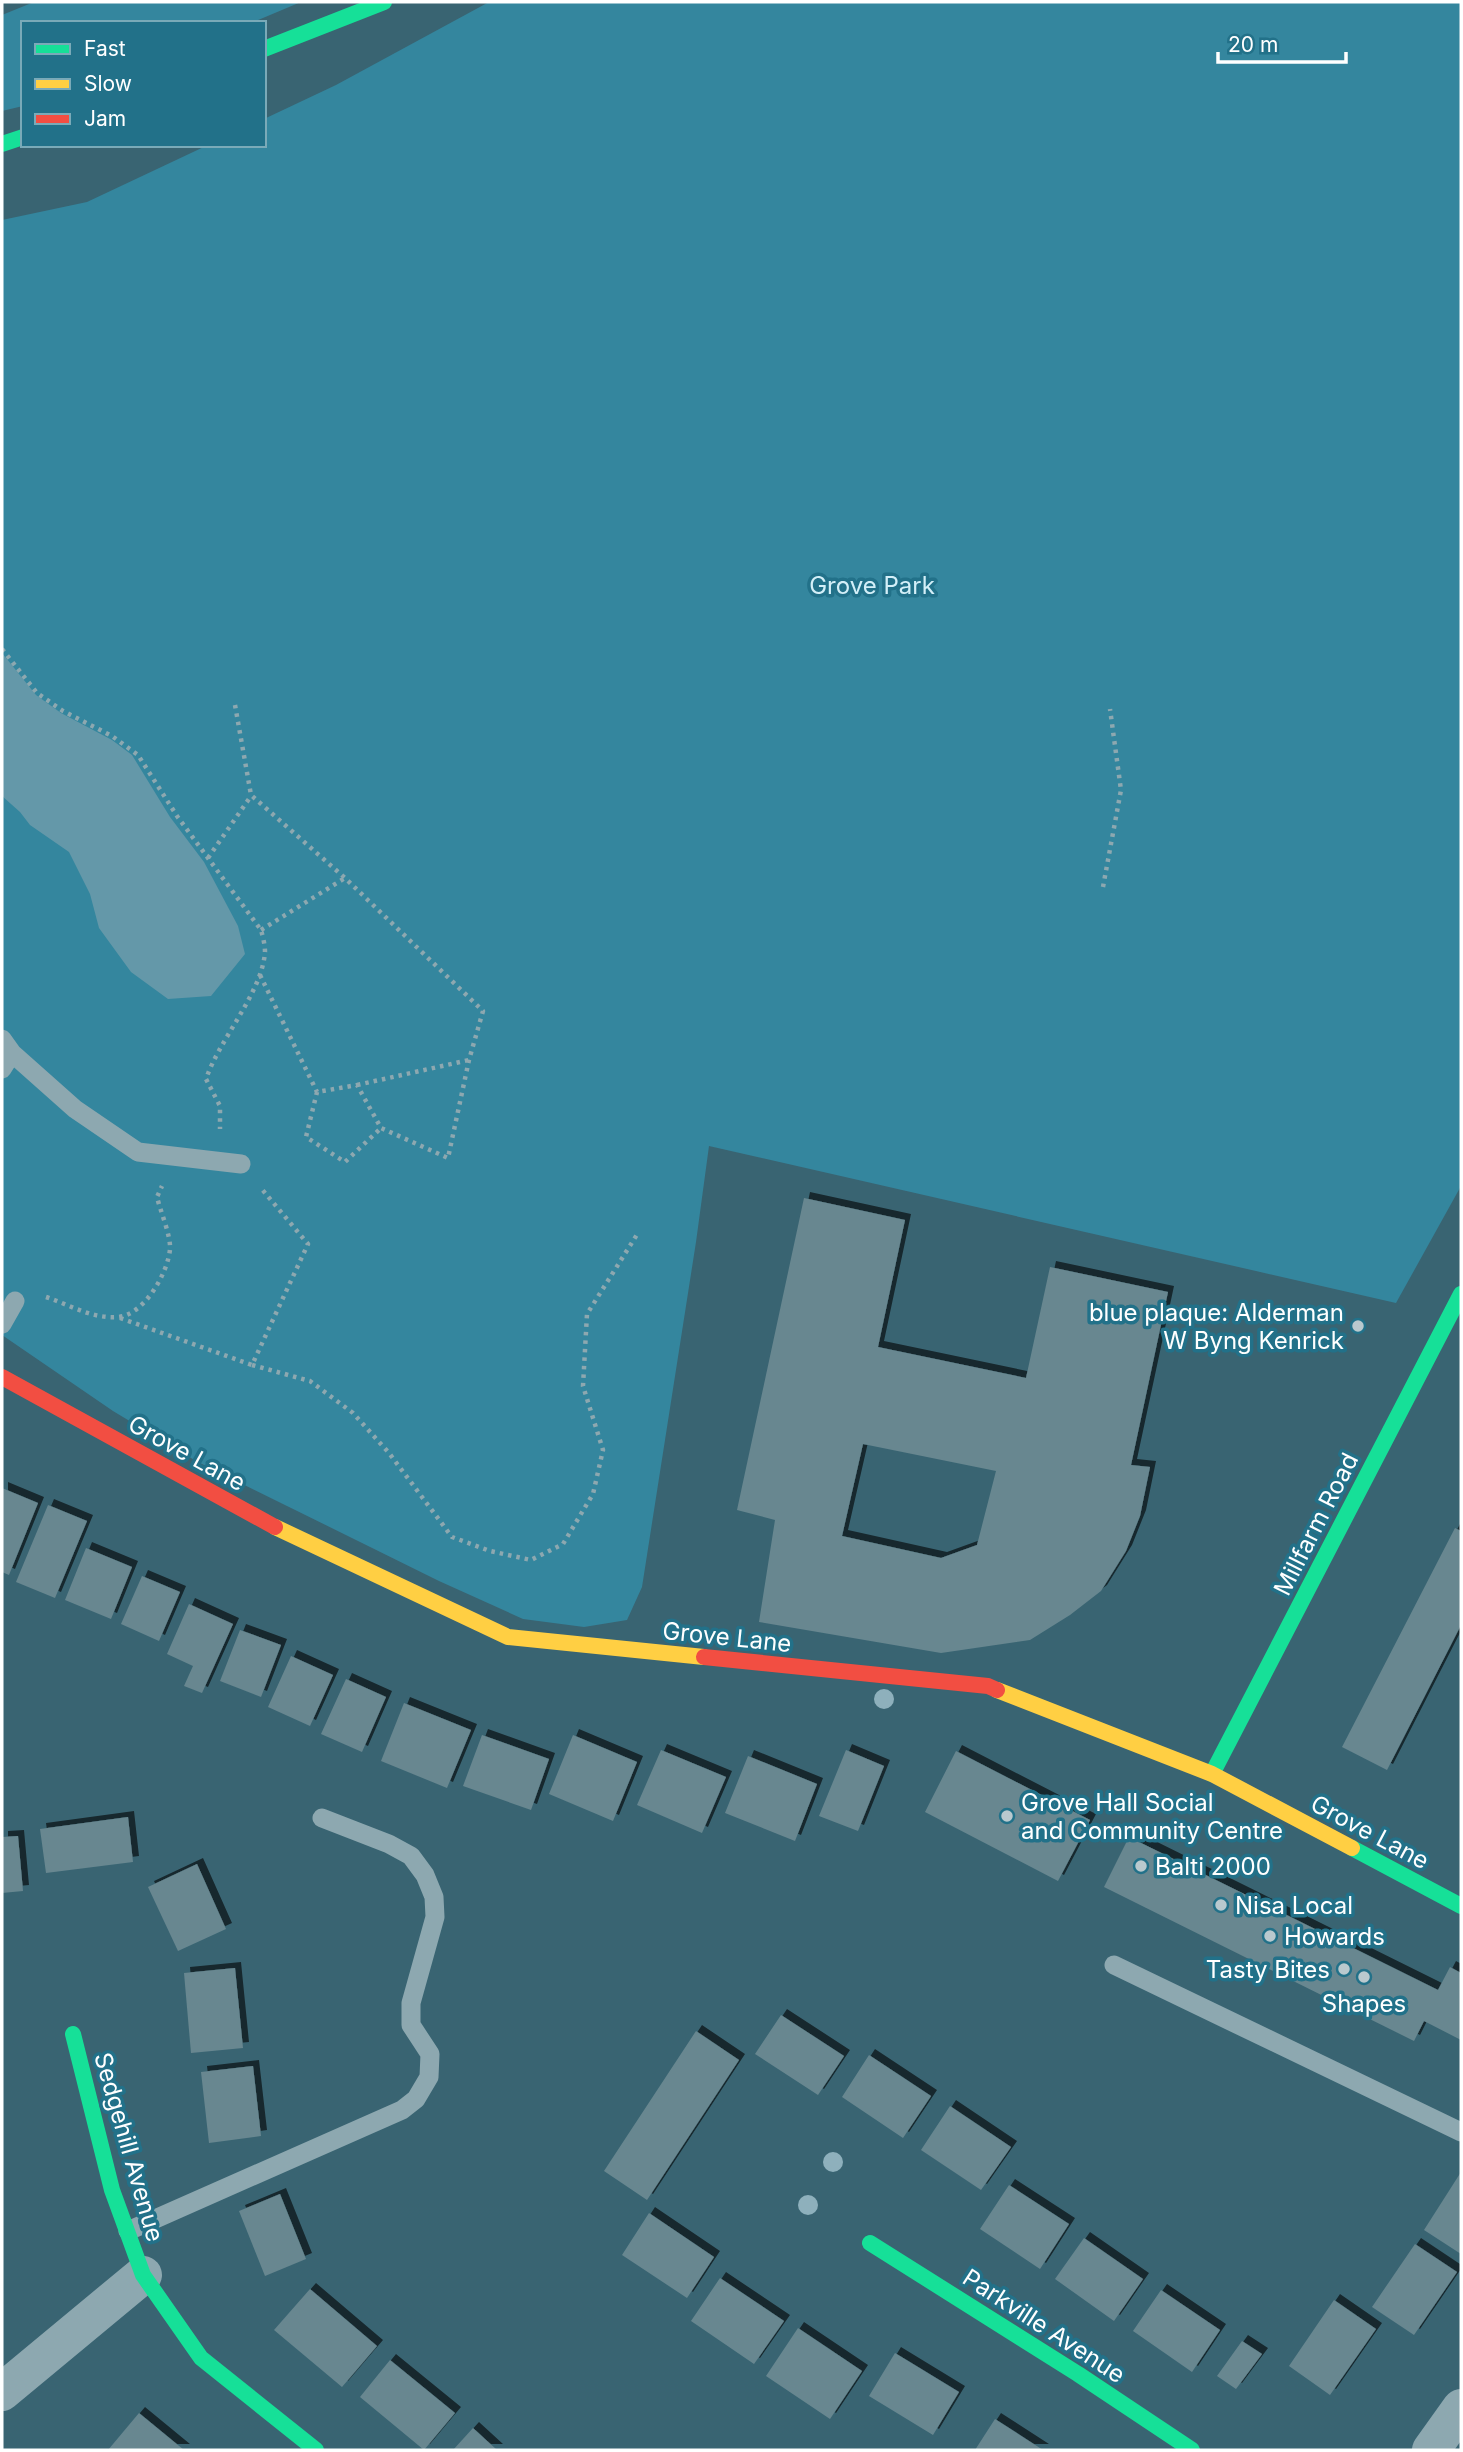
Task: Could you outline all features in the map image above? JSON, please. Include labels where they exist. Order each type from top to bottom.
[{"type":"street","points":[[266,48],[379,3]]},
{"type":"street","points":[[2,144],[21,138]]},
{"type":"street","name":"Millfarm Road","points":[[1212,1774],[1461,1294]]},
{"type":"street","name":"Grove Lane","points":[[2,1377],[271,1525],[508,1637],[988,1686],[1212,1774],[1460,1902]]},
{"type":"street","name":"Sedgehill Avenue","points":[[73,2034],[112,2190],[144,2276],[201,2358],[316,2450]]},
{"type":"street","name":"Parkville Avenue","points":[[870,2243],[1078,2374],[1192,2450]]},
{"type":"street","points":[[2,2392],[144,2276]]},
{"type":"street","points":[[1431,2450],[1461,2408]]},
{"type":"lane","points":[[5,1053],[75,1109],[138,1152],[191,1156],[241,1164]]},
{"type":"lane","points":[[2,1324],[15,1301]]},
{"type":"lane","points":[[128,2231],[401,2110],[416,2099],[429,2077],[430,2054],[411,2025],[411,2003],[435,1917],[434,1896],[425,1875],[411,1856],[389,1844],[322,1818]]},
{"type":"lane","points":[[1114,1965],[1461,2132]]},
{"type":"path","points":[[2,649],[37,693],[63,711],[112,736],[138,755],[153,781],[261,930],[265,950],[260,975],[212,1060],[206,1079],[220,1106],[222,1127],[212,1141],[168,1174],[157,1197],[170,1248],[158,1285],[131,1314],[120,1317]]},
{"type":"path","points":[[235,705],[251,795],[345,878],[483,1011],[447,1158],[381,1128],[357,1085]]},
{"type":"path","points":[[1102,887],[1121,790],[1110,709]]},
{"type":"path","points":[[208,858],[251,795]]},
{"type":"path","points":[[261,930],[345,878]]},
{"type":"path","points":[[260,975],[317,1092],[306,1137],[345,1161],[381,1128]]},
{"type":"path","points":[[317,1092],[469,1060]]},
{"type":"path","points":[[241,1164],[308,1244],[252,1365]]},
{"type":"path","points":[[15,1301],[37,1294],[88,1314],[120,1317],[252,1365],[310,1381],[353,1413],[389,1453],[452,1537],[490,1551],[531,1560],[564,1544],[593,1494],[603,1450],[583,1385],[587,1314],[638,1233]]},
{"type":"green space","points":[[34,2],[301,2],[256,21],[21,21],[21,106],[2,111],[2,15]]},
{"type":"green space","name":"Grove Park","points":[[489,2],[1461,2],[1461,1186],[1396,1303],[709,1146],[642,1587],[627,1620],[584,1627],[523,1619],[439,1581],[196,1461],[113,1411],[2,1335],[2,220],[87,202],[204,147],[266,147],[266,118],[336,85]]},
{"type":"shaded area","points":[[2,653],[36,695],[61,713],[112,740],[132,755],[170,817],[204,862],[238,926],[245,954],[211,996],[168,999],[131,972],[99,928],[90,894],[69,852],[30,825],[2,796]]},
{"type":"building","points":[[804,1198],[905,1220],[878,1347],[1026,1378],[1050,1267],[1168,1292],[1131,1465],[1150,1467],[1140,1516],[1126,1551],[1101,1591],[1070,1615],[1030,1640],[941,1653],[759,1622],[775,1520],[737,1510]],"holes":[[[863,1444],[996,1471],[977,1545],[941,1558],[842,1536]]]},
{"type":"building","points":[[2,1488],[38,1503],[9,1575],[2,1572]]},
{"type":"building","points":[[48,1505],[87,1521],[55,1598],[16,1582]]},
{"type":"building","points":[[1455,1528],[1461,1531],[1461,1625],[1387,1770],[1342,1747]]},
{"type":"building","points":[[86,1548],[132,1567],[111,1619],[65,1600]]},
{"type":"building","points":[[142,1576],[180,1592],[159,1641],[121,1624]]},
{"type":"building","points":[[189,1604],[233,1624],[202,1693],[184,1686],[193,1666],[167,1654]]},
{"type":"building","points":[[240,1630],[281,1645],[261,1697],[220,1681]]},
{"type":"building","points":[[291,1656],[333,1675],[310,1726],[268,1707]]},
{"type":"building","points":[[346,1679],[386,1697],[362,1752],[321,1734]]},
{"type":"building","points":[[404,1703],[471,1730],[447,1788],[381,1761]]},
{"type":"building","points":[[482,1735],[549,1759],[531,1810],[463,1786]]},
{"type":"building","points":[[573,1735],[637,1762],[613,1821],[549,1794]]},
{"type":"building","points":[[661,1750],[726,1777],[702,1833],[637,1805]]},
{"type":"building","points":[[846,1750],[884,1766],[858,1831],[819,1816]]},
{"type":"building","name":"Grove Hall Social and Community Centre","points":[[956,1751],[1090,1820],[1058,1881],[925,1812]]},
{"type":"building","points":[[748,1756],[817,1784],[795,1841],[725,1813]]},
{"type":"building","points":[[128,1817],[133,1862],[46,1873],[40,1829]]},
{"type":"building","points":[[18,1836],[23,1891],[2,1893],[2,1837]]},
{"type":"building","points":[[1129,1837],[1438,1990],[1450,1967],[1461,1973],[1461,2040],[1424,2021],[1414,2041],[1104,1887]]},
{"type":"building","points":[[197,1864],[226,1929],[178,1951],[148,1887]]},
{"type":"building","points":[[235,1968],[243,2048],[191,2053],[184,1973]]},
{"type":"building","points":[[781,2015],[844,2056],[818,2095],[755,2054]]},
{"type":"building","points":[[696,2031],[739,2060],[647,2200],[604,2171]]},
{"type":"building","points":[[869,2055],[931,2096],[903,2138],[842,2097]]},
{"type":"building","points":[[253,2066],[261,2136],[209,2143],[201,2072]]},
{"type":"building","points":[[950,2106],[1011,2147],[981,2190],[921,2150]]},
{"type":"building","points":[[1461,2172],[1461,2254],[1424,2230]]},
{"type":"building","points":[[1009,2185],[1069,2224],[1040,2269],[980,2229]]},
{"type":"building","points":[[280,2194],[306,2259],[265,2276],[239,2211]]},
{"type":"building","points":[[649,2213],[714,2257],[687,2298],[622,2255]]},
{"type":"building","points":[[1084,2238],[1143,2279],[1114,2321],[1055,2279]]},
{"type":"building","points":[[1415,2244],[1457,2272],[1414,2335],[1372,2307]]},
{"type":"building","points":[[720,2278],[784,2321],[754,2364],[691,2321]]},
{"type":"building","points":[[310,2289],[377,2346],[342,2387],[274,2330]]},
{"type":"building","points":[[1161,2290],[1220,2330],[1192,2372],[1133,2331]]},
{"type":"building","points":[[1334,2300],[1376,2329],[1330,2395],[1289,2366]]},
{"type":"building","points":[[798,2328],[862,2371],[830,2419],[766,2376]]},
{"type":"building","points":[[1242,2341],[1262,2354],[1236,2389],[1217,2376]]},
{"type":"building","points":[[895,2353],[959,2392],[933,2435],[869,2396]]},
{"type":"building","points":[[390,2360],[455,2413],[424,2450],[360,2397]]},
{"type":"building","points":[[139,2413],[184,2450],[108,2450]]},
{"type":"building","points":[[995,2419],[1043,2450],[975,2450]]},
{"type":"building","points":[[473,2428],[497,2450],[453,2450]]},
{"type":"traffic: fast","points":[[266,48],[384,2]]},
{"type":"traffic: fast","points":[[2,144],[21,138]]},
{"type":"traffic: fast","points":[[1212,1774],[1461,1294]]},
{"type":"traffic: fast","points":[[1352,1848],[1461,1906]]},
{"type":"traffic: fast","points":[[73,2034],[112,2190],[143,2275],[201,2358],[316,2450]]},
{"type":"traffic: fast","points":[[870,2243],[1078,2374],[1192,2450]]},
{"type":"traffic: slow","points":[[275,1527],[508,1637],[704,1657]]},
{"type":"traffic: slow","points":[[997,1690],[1212,1774],[1352,1848]]},
{"type":"traffic: jam","points":[[2,1377],[275,1527]]},
{"type":"traffic: jam","points":[[704,1657],[988,1686],[997,1690]]},
{"type":"place","name":"blue plaque: Alderman W Byng Kenrick","points":[[1358,1326]]},
{"type":"place","name":"Grove Hall Social and Community Centre","points":[[1007,1816]]},
{"type":"place","name":"Balti 2000","points":[[1141,1866]]},
{"type":"place","name":"Nisa Local","points":[[1221,1905]]},
{"type":"place","name":"Howards","points":[[1270,1936]]},
{"type":"place","name":"Tasty Bites","points":[[1344,1969]]},
{"type":"place","name":"Shapes","points":[[1364,1977]]}]
